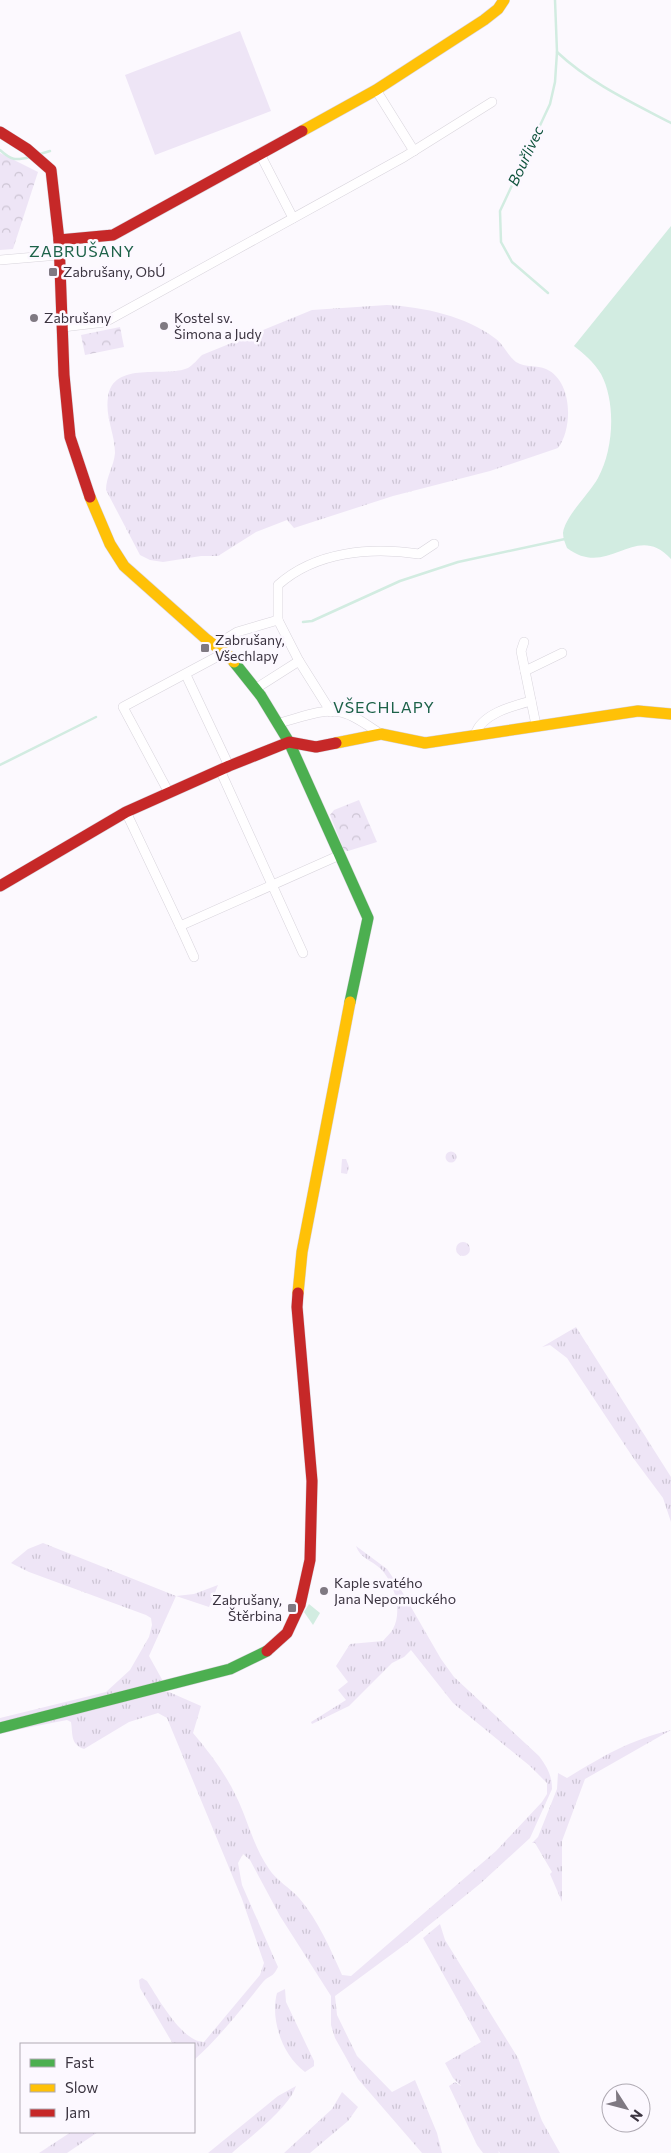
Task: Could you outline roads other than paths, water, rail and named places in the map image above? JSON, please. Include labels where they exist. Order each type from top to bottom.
[{"type":"street","points":[[59,240],[112,235],[376,90],[484,20],[498,9],[504,0]]},
{"type":"street","points":[[376,90],[414,151]]},
{"type":"street","points":[[63,327],[105,322],[414,151],[492,102]]},
{"type":"street","points":[[0,132],[27,149],[50,170],[59,240],[64,375],[70,437],[95,512],[110,544],[124,566],[239,666],[279,723],[368,918],[350,1000],[302,1252],[297,1307],[310,1463],[312,1525],[310,1560],[300,1605],[287,1633],[277,1644],[230,1670],[0,1728]]},
{"type":"street","points":[[260,154],[293,218]]},
{"type":"street","points":[[0,260],[59,256]]},
{"type":"street","points":[[331,712],[299,662],[278,620],[278,585],[292,573],[321,560],[362,551],[393,551],[419,554],[434,544]]},
{"type":"street","points":[[214,646],[236,632],[278,620]]},
{"type":"street","points":[[524,642],[521,651],[536,726]]},
{"type":"street","points":[[170,793],[124,707],[186,675],[224,652]]},
{"type":"street","points":[[525,671],[562,653]]},
{"type":"street","points":[[255,689],[299,662]]},
{"type":"street","points":[[186,675],[303,954]]},
{"type":"street","points":[[475,735],[477,728],[492,716],[511,707],[531,701]]},
{"type":"street","points":[[279,723],[331,712],[340,712],[356,718],[381,734],[425,743],[638,710],[671,714]]},
{"type":"street","points":[[0,886],[126,812],[224,768],[289,742],[316,747],[381,734]]},
{"type":"street","points":[[126,812],[194,957]]},
{"type":"street","points":[[180,926],[340,855]]},
{"type":"waterway","name":"Bouřlivec","points":[[548,293],[512,262],[501,242],[500,211],[550,104],[555,82],[557,52],[555,0]]},
{"type":"waterway","points":[[557,52],[597,83],[671,123]]},
{"type":"waterway","points":[[0,150],[14,159],[30,157]]},
{"type":"waterway","points":[[40,154],[50,151]]},
{"type":"waterway","points":[[303,622],[312,621],[400,581],[458,562],[565,539]]},
{"type":"waterway","points":[[0,765],[96,717]]},
{"type":"place","name":"Zabrušany, ObÚ","points":[[53,272]]},
{"type":"place","name":"Zabrušany","points":[[34,318]]},
{"type":"place","name":"Kostel sv. Šimona a Judy","points":[[164,326]]},
{"type":"place","name":"Zabrušany, Všechlapy","points":[[205,648]]},
{"type":"place","name":"Kaple svatého Jana Nepomuckého","points":[[324,1591]]},
{"type":"place","name":"Zabrušany, Štěrbina","points":[[292,1608]]},
{"type":"district","name":"ZABRUŠANY","points":[[82,251]]},
{"type":"district","name":"VŠECHLAPY","points":[[384,707]]}]
